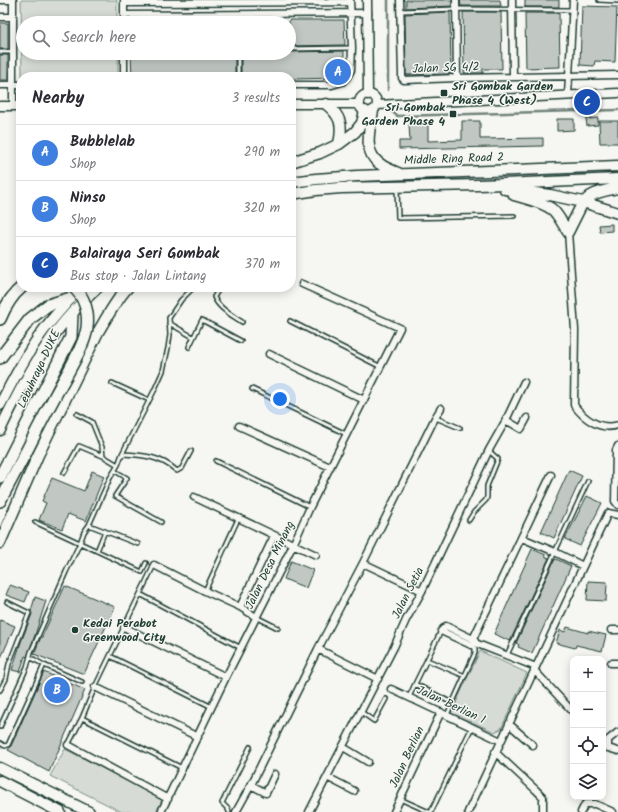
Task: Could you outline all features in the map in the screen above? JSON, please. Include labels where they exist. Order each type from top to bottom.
[{"type":"highway","points":[[0,319],[10,299],[16,292]]},
{"type":"highway","points":[[0,358],[30,319],[48,305],[72,292]]},
{"type":"highway","points":[[0,501],[79,350],[87,331],[87,309],[78,292]]},
{"type":"highway","name":"Lebuhraya DUKE","points":[[0,477],[71,337],[72,314]]},
{"type":"main road","points":[[326,104],[339,118],[341,128],[339,144]]},
{"type":"main road","points":[[296,160],[320,153],[339,144],[355,132],[362,123],[369,108]]},
{"type":"main road","points":[[369,108],[370,126],[368,143],[370,152],[382,166],[400,174]]},
{"type":"main road","name":"Middle Ring Road 2","points":[[296,182],[341,177],[400,174],[618,166]]},
{"type":"main road","points":[[296,193],[341,188],[618,180]]},
{"type":"main road","points":[[479,185],[550,195],[583,202],[618,213]]},
{"type":"main road","points":[[479,185],[541,203],[554,211],[568,232],[583,202],[591,196],[618,188]]},
{"type":"main road","points":[[0,405],[20,368],[43,331],[72,292]]},
{"type":"main road","points":[[0,430],[28,374],[51,339],[93,292]]},
{"type":"main road","points":[[0,543],[38,455],[98,332],[109,312],[124,292]]},
{"type":"main road","points":[[0,768],[89,812]]},
{"type":"main road","points":[[0,782],[60,812]]},
{"type":"street","points":[[0,0],[13,0],[13,85],[16,101]]},
{"type":"street","points":[[368,0],[368,95]]},
{"type":"street","name":"Jalan SG 4/2","points":[[400,0],[402,74],[404,80],[618,75]]},
{"type":"street","points":[[456,0],[457,78]]},
{"type":"street","points":[[512,0],[513,77]]},
{"type":"street","points":[[568,96],[573,0]]},
{"type":"street","points":[[296,85],[332,85],[346,80],[351,70],[352,48],[351,13],[350,1],[124,2],[124,15],[351,13],[368,13]]},
{"type":"street","points":[[232,2],[235,14]]},
{"type":"street","points":[[0,17],[13,17]]},
{"type":"street","points":[[124,60],[124,72]]},
{"type":"street","points":[[0,85],[13,85]]},
{"type":"street","points":[[296,104],[326,104],[369,108],[618,93]]},
{"type":"street","points":[[368,95],[375,98],[377,102],[369,108],[361,98],[363,96],[368,95]]},
{"type":"street","points":[[0,106],[16,106]]},
{"type":"street","points":[[568,232],[576,330],[574,405],[586,419],[599,425],[613,427],[618,425]]},
{"type":"street","name":"Jalan Desa Minang","points":[[161,812],[226,677],[400,328],[302,284]]},
{"type":"street","points":[[269,354],[364,400]]},
{"type":"street","name":"Jalan Setia","points":[[309,812],[422,591],[489,450],[506,420],[524,382]]},
{"type":"street","points":[[236,812],[441,408]]},
{"type":"street","points":[[506,420],[521,429],[527,418]]},
{"type":"street","points":[[239,426],[330,467]]},
{"type":"street","points":[[618,446],[616,450],[615,501],[618,505]]},
{"type":"street","points":[[474,642],[551,475]]},
{"type":"street","points":[[194,497],[316,555]]},
{"type":"street","points":[[468,812],[608,514],[618,515]]},
{"type":"street","points":[[240,607],[274,536]]},
{"type":"street","points":[[522,538],[583,566]]},
{"type":"street","points":[[363,563],[422,591]]},
{"type":"street","points":[[154,565],[240,607],[256,617]]},
{"type":"street","points":[[474,642],[446,626],[441,632],[474,642],[535,668],[570,709]]},
{"type":"street","points":[[124,627],[226,677]]},
{"type":"street","points":[[318,649],[378,679]]},
{"type":"street","points":[[95,687],[198,737]]},
{"type":"street","name":"Jalan Berlian 1","points":[[391,689],[501,740]]},
{"type":"street","name":"Jalan Berlian","points":[[394,812],[444,714]]},
{"type":"street","points":[[509,724],[533,745]]},
{"type":"street","points":[[618,732],[608,740],[606,746],[618,751]]},
{"type":"street","points":[[68,745],[168,799]]},
{"type":"street","points":[[343,746],[368,762]]},
{"type":"street","points":[[495,752],[543,797],[543,812]]},
{"type":"street","points":[[250,785],[266,793],[275,774]]},
{"type":"street","points":[[327,777],[354,791]]},
{"type":"street","points":[[581,812],[585,804],[595,804],[613,812]]},
{"type":"lane","points":[[599,0],[618,1]]},
{"type":"lane","points":[[401,11],[456,9],[572,10]]},
{"type":"lane","points":[[296,49],[352,48]]},
{"type":"lane","points":[[0,52],[13,52]]},
{"type":"lane","points":[[238,60],[238,72]]},
{"type":"lane","points":[[397,186],[398,218],[514,216]]},
{"type":"lane","points":[[0,727],[27,667],[31,652],[84,532],[89,525],[110,478],[118,465],[163,371],[170,335],[169,318],[181,300],[189,292]]},
{"type":"lane","points":[[217,292],[214,297],[215,300],[225,310],[242,322]]},
{"type":"lane","points":[[189,346],[202,320],[241,341]]},
{"type":"lane","points":[[290,321],[381,367]]},
{"type":"lane","points":[[169,323],[193,337]]},
{"type":"lane","points":[[112,383],[149,400]]},
{"type":"lane","points":[[252,389],[346,434]]},
{"type":"lane","points":[[77,414],[92,422],[102,447],[103,456]]},
{"type":"lane","points":[[435,418],[460,428]]},
{"type":"lane","points":[[64,473],[79,446],[103,456],[118,465]]},
{"type":"lane","points":[[469,520],[474,512],[486,500],[488,486],[498,459],[489,450]]},
{"type":"lane","points":[[122,454],[157,459],[165,462],[177,471],[182,468],[191,451]]},
{"type":"lane","points":[[216,462],[310,507]]},
{"type":"lane","points":[[115,471],[127,478],[115,496],[161,522]]},
{"type":"lane","points":[[507,655],[588,480]]},
{"type":"lane","points":[[205,591],[238,519]]},
{"type":"lane","points":[[35,522],[142,572],[146,564]]},
{"type":"lane","points":[[89,525],[138,544]]},
{"type":"lane","points":[[97,551],[105,531]]},
{"type":"lane","points":[[68,745],[154,565]]},
{"type":"lane","points":[[140,594],[241,648]]},
{"type":"lane","points":[[0,690],[6,678],[9,664],[29,613],[7,602]]},
{"type":"lane","points":[[256,617],[278,628]]},
{"type":"lane","points":[[409,697],[441,632]]},
{"type":"lane","points":[[444,714],[452,703],[475,653],[474,642]]},
{"type":"lane","points":[[110,656],[212,707]]},
{"type":"lane","points":[[30,657],[44,666],[82,682]]},
{"type":"lane","points":[[427,660],[465,676]]},
{"type":"lane","points":[[0,743],[6,746],[8,745],[44,666]]},
{"type":"lane","points":[[415,684],[452,703]]},
{"type":"lane","points":[[361,712],[374,721],[386,699]]},
{"type":"lane","points":[[82,718],[182,768]]},
{"type":"lane","points":[[400,799],[430,812],[472,727]]},
{"type":"lane","points":[[229,812],[222,803],[250,747]]},
{"type":"shaded area","points":[[21,0],[117,0],[117,16],[21,16]]},
{"type":"shaded area","points":[[22,60],[118,60],[118,72],[22,72]]},
{"type":"shaded area","points":[[480,651],[527,673],[501,729],[495,732],[451,713]]},
{"type":"shaded area","points":[[65,749],[163,799],[156,812],[122,812],[50,776]]},
{"type":"building","points":[[406,0],[452,0],[452,6],[406,8]]},
{"type":"building","points":[[460,0],[500,0],[501,6],[461,6]]},
{"type":"building","points":[[525,0],[559,0],[559,7],[525,7]]},
{"type":"building","points":[[582,6],[617,7],[615,62],[595,61],[594,66],[580,65]]},
{"type":"building","points":[[450,12],[451,74],[406,75],[405,14]]},
{"type":"building","points":[[463,12],[501,12],[502,69],[483,69],[483,73],[464,73]]},
{"type":"building","points":[[525,13],[559,13],[560,67],[526,68]]},
{"type":"building","points":[[296,20],[344,20],[345,45],[296,46]]},
{"type":"building","points":[[0,23],[8,23],[8,49],[0,49]]},
{"type":"building","points":[[344,51],[344,73],[339,78],[296,79],[296,72],[241,72],[241,60],[296,60],[296,52]]},
{"type":"building","points":[[0,55],[8,55],[8,80],[0,80]]},
{"type":"building","points":[[131,60],[235,60],[235,72],[132,72]]},
{"type":"building","points":[[598,118],[598,125],[587,126],[586,119]]},
{"type":"building","points":[[557,119],[574,119],[574,130],[557,131]]},
{"type":"building","points":[[462,121],[480,121],[480,139],[543,138],[543,146],[399,149],[399,141],[410,141],[409,124],[428,123],[428,141],[462,140]]},
{"type":"building","points":[[599,121],[618,121],[618,143],[600,143]]},
{"type":"building","points":[[612,224],[612,231],[600,232],[599,225]]},
{"type":"building","points":[[569,470],[582,476],[554,538],[541,532]]},
{"type":"building","points":[[92,471],[104,476],[86,521],[68,514],[62,529],[39,520],[46,503],[42,501],[52,478],[84,491]]},
{"type":"building","points":[[587,496],[602,503],[580,546],[565,539]]},
{"type":"building","points":[[532,549],[546,555],[546,557],[549,558],[510,641],[494,634]]},
{"type":"building","points":[[556,559],[571,566],[532,653],[518,647],[519,645],[516,643]]},
{"type":"building","points":[[291,561],[313,570],[306,588],[284,579]]},
{"type":"building","points":[[588,581],[607,582],[606,601],[587,600]]},
{"type":"building","points":[[10,585],[29,592],[25,602],[6,595]]},
{"type":"building","name":"Kedai Perabot Greenwood City","points":[[65,586],[115,607],[84,674],[34,654]]},
{"type":"building","points":[[35,597],[46,601],[27,657],[25,656],[20,672],[12,670],[32,614],[31,611]]},
{"type":"building","points":[[0,620],[15,626],[0,660]]},
{"type":"building","points":[[567,627],[588,633],[588,631],[606,635],[602,651],[576,645],[575,648],[556,643],[560,630],[565,632]]},
{"type":"building","points":[[44,672],[85,690],[49,772],[8,750]]},
{"type":"waterway","points":[[388,0],[388,90]]},
{"type":"waterway","points":[[388,108],[397,116],[618,110]]},
{"type":"place","name":"Bubblelab","points":[[338,72]]},
{"type":"place","name":"Sri Gombak Garden Phase 4 (West)","points":[[444,93]]},
{"type":"place","name":"Balairaya Seri Gombak","points":[[587,102]]},
{"type":"place","name":"Sri Gombak Garden Phase 4","points":[[453,114]]},
{"type":"place","name":"Kedai Perabot Greenwood City","points":[[75,630]]},
{"type":"place","name":"Ninso","points":[[57,690]]}]
